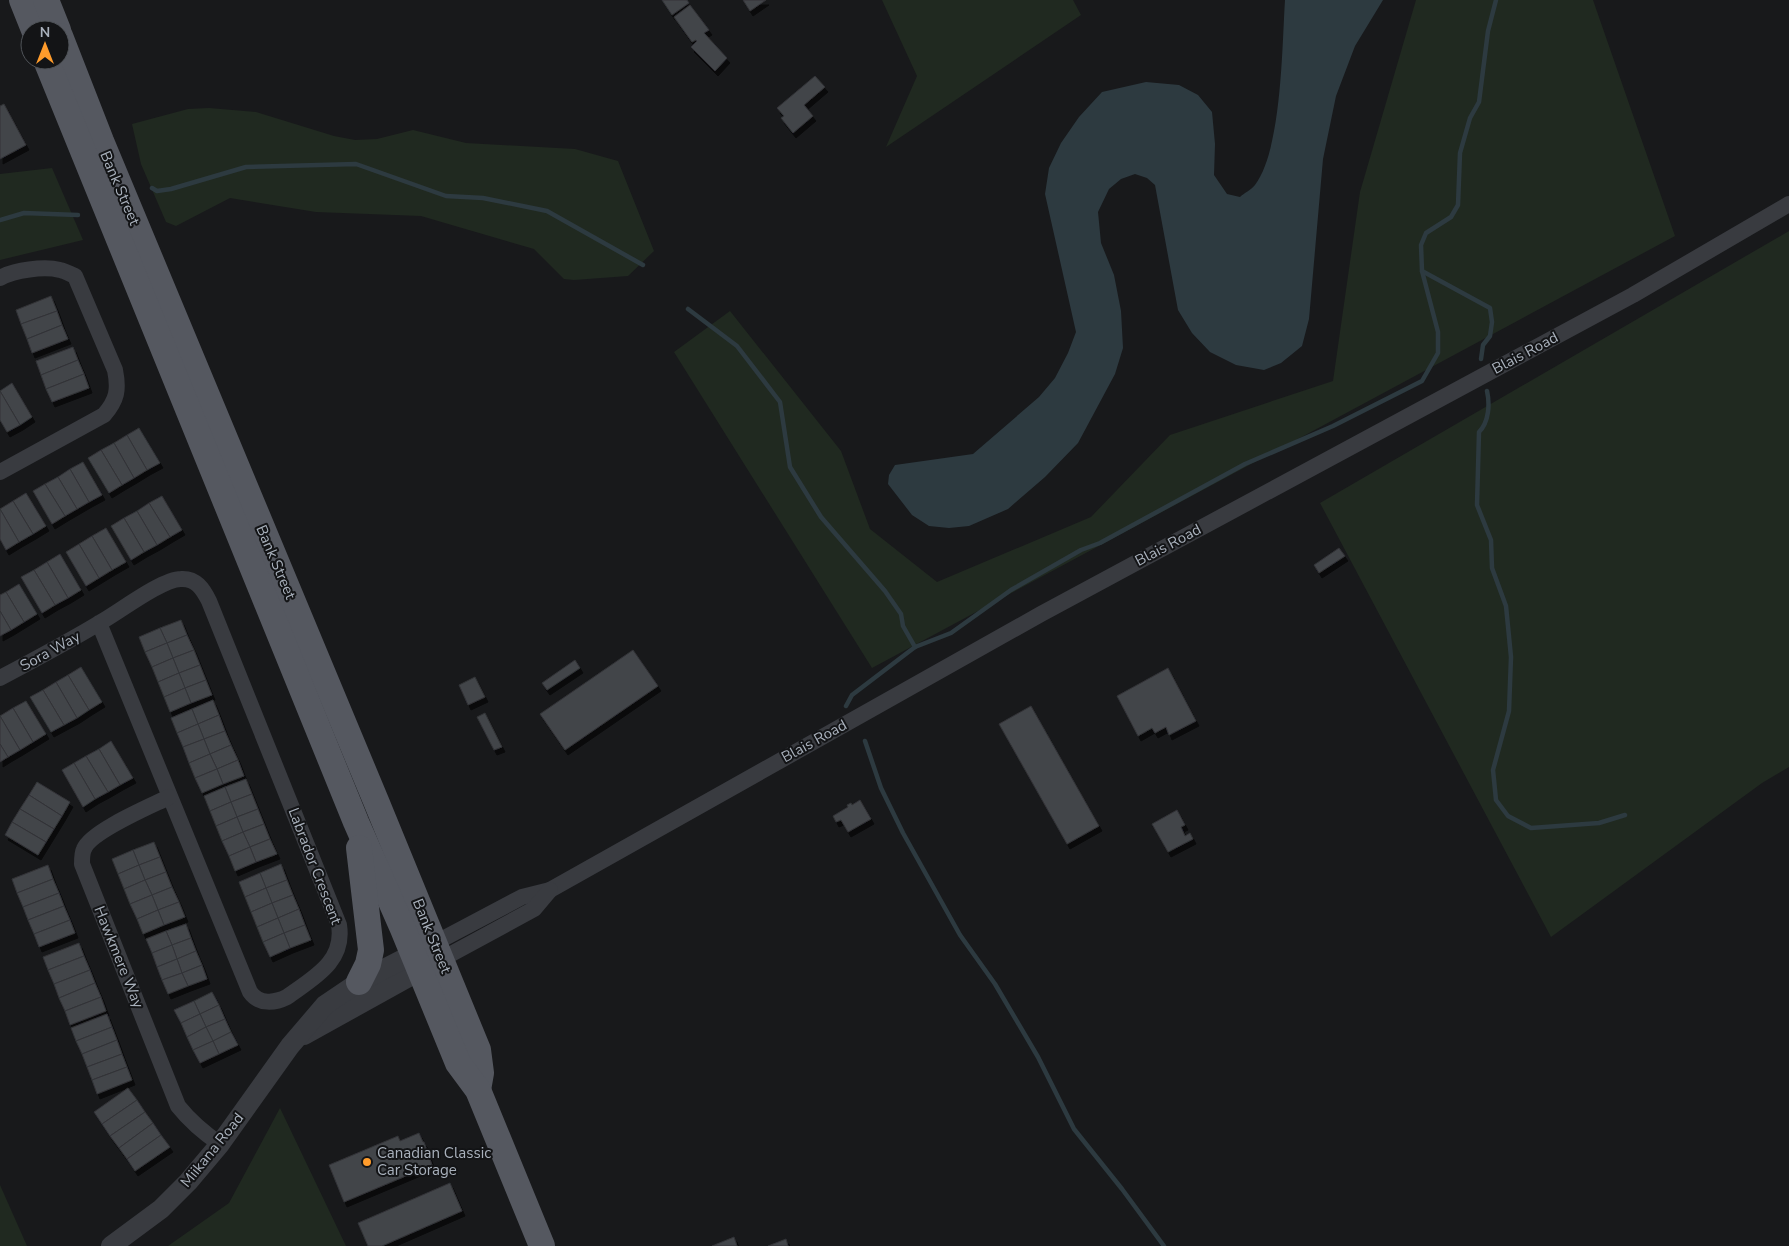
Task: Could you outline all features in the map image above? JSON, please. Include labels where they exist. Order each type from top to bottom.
[{"type":"main road","points":[[22,0],[30,20]]},
{"type":"main road","points":[[46,0],[54,20]]},
{"type":"main road","name":"Bank Street","points":[[70,62],[428,957]]},
{"type":"main road","name":"Bank Street","points":[[50,70],[356,822],[478,1050],[481,1073],[478,1090],[542,1246]]},
{"type":"main road","points":[[356,822],[371,950],[368,964],[359,982]]},
{"type":"street","name":"Blais Road","points":[[428,957],[534,909],[550,890],[1041,614],[1633,295],[1789,204]]},
{"type":"street","points":[[0,278],[5,275],[34,269],[58,270],[75,276],[115,370],[118,382],[113,405],[104,415],[0,472]]},
{"type":"street","name":"Labrador Crescent","points":[[180,578],[193,580],[203,588],[339,925],[339,943],[331,962],[280,1001],[265,1002],[254,997],[250,992],[99,624],[165,583],[180,578]]},
{"type":"street","name":"Sora Way","points":[[0,678],[99,624]]},
{"type":"street","name":"Hawkmere Way","points":[[169,797],[94,836],[84,848],[82,864],[178,1106],[203,1133],[220,1144]]},
{"type":"street","name":"Miikana Road","points":[[111,1246],[162,1209],[188,1182],[220,1144],[280,1060],[325,1004],[359,982],[428,957]]},
{"type":"street","name":"Miikana Road","points":[[298,1038],[428,957]]},
{"type":"shaded area","points":[[882,0],[1073,0],[1081,15],[886,147],[917,76]]},
{"type":"shaded area","points":[[1285,0],[1383,0],[1355,46],[1336,96],[1323,159],[1309,319],[1302,346],[1281,363],[1264,370],[1236,365],[1210,352],[1192,333],[1178,310],[1155,185],[1147,178],[1135,174],[1121,179],[1109,189],[1098,212],[1101,243],[1114,275],[1121,311],[1123,348],[1115,374],[1078,443],[1045,477],[1008,509],[969,526],[949,528],[929,526],[912,515],[888,484],[889,475],[895,465],[973,454],[1039,397],[1055,378],[1068,353],[1076,332],[1045,194],[1049,168],[1061,143],[1079,117],[1102,92],[1146,82],[1179,85],[1198,95],[1212,112],[1215,144],[1214,175],[1227,194],[1240,197],[1255,185],[1264,169],[1271,147],[1279,96]]},
{"type":"shaded area","points":[[1416,0],[1593,0],[1675,236],[872,668],[674,352],[730,311],[841,451],[870,529],[937,582],[1091,517],[1170,435],[1333,381],[1360,192]]},
{"type":"shaded area","points":[[209,108],[256,112],[334,136],[355,140],[377,139],[413,130],[466,143],[575,149],[618,161],[654,251],[628,276],[574,280],[564,279],[534,249],[421,216],[316,212],[230,198],[176,226],[166,222],[141,164],[132,124],[188,109]]},
{"type":"shaded area","points":[[52,168],[83,240],[0,260],[0,174]]},
{"type":"shaded area","points":[[1789,231],[1789,767],[1762,783],[1551,937],[1320,503]]},
{"type":"shaded area","points":[[280,1108],[346,1246],[168,1246],[229,1203]]},
{"type":"shaded area","points":[[0,1185],[27,1246],[0,1246]]},
{"type":"building","points":[[662,0],[687,0],[689,3],[672,15]]},
{"type":"building","points":[[743,0],[766,0],[750,11]]},
{"type":"building","points":[[690,5],[709,30],[704,33],[727,58],[715,71],[691,47],[697,41],[692,42],[674,17]]},
{"type":"building","points":[[815,76],[825,87],[804,105],[813,116],[793,133],[781,118],[784,116],[777,108]]},
{"type":"building","points":[[4,104],[26,145],[0,159],[0,106]]},
{"type":"building","points":[[51,296],[57,311],[21,324],[16,310]]},
{"type":"building","points":[[57,311],[62,325],[27,339],[21,324]]},
{"type":"building","points":[[62,325],[68,339],[32,353],[27,339]]},
{"type":"building","points":[[73,347],[78,360],[41,375],[36,361]]},
{"type":"building","points":[[78,360],[84,374],[46,389],[41,375]]},
{"type":"building","points":[[84,374],[89,388],[52,402],[46,389]]},
{"type":"building","points":[[12,383],[32,417],[20,425],[0,391]]},
{"type":"building","points":[[0,391],[20,425],[7,432],[0,420]]},
{"type":"building","points":[[139,428],[160,463],[147,470],[127,435]]},
{"type":"building","points":[[127,435],[147,470],[134,478],[114,443]]},
{"type":"building","points":[[114,443],[134,478],[122,485],[101,450]]},
{"type":"building","points":[[101,450],[122,485],[109,493],[88,458]]},
{"type":"building","points":[[83,462],[102,495],[89,502],[70,469]]},
{"type":"building","points":[[70,469],[89,502],[77,509],[58,477]]},
{"type":"building","points":[[58,477],[77,509],[65,516],[45,484]]},
{"type":"building","points":[[45,484],[65,516],[52,524],[33,491]]},
{"type":"building","points":[[26,493],[46,526],[33,534],[13,501]]},
{"type":"building","points":[[162,496],[182,530],[170,537],[149,503]]},
{"type":"building","points":[[13,501],[33,534],[19,542],[0,509]]},
{"type":"building","points":[[149,503],[170,537],[157,545],[137,511]]},
{"type":"building","points":[[0,509],[19,542],[6,550],[0,539]]},
{"type":"building","points":[[137,511],[157,545],[144,552],[124,518]]},
{"type":"building","points":[[124,518],[144,552],[131,560],[111,526]]},
{"type":"building","points":[[106,528],[126,562],[112,570],[92,536]]},
{"type":"building","points":[[92,536],[112,570],[99,578],[79,544]]},
{"type":"building","points":[[79,544],[99,578],[86,586],[66,552]]},
{"type":"building","points":[[1339,548],[1345,556],[1319,573],[1314,565]]},
{"type":"building","points":[[60,554],[81,590],[68,598],[47,562]]},
{"type":"building","points":[[47,562],[68,598],[55,605],[34,570]]},
{"type":"building","points":[[34,570],[55,605],[42,613],[21,577]]},
{"type":"building","points":[[19,584],[37,614],[24,622],[6,592]]},
{"type":"building","points":[[6,592],[24,622],[11,630],[0,611],[0,595]]},
{"type":"building","points":[[0,611],[11,630],[0,636]]},
{"type":"building","points":[[181,620],[187,635],[167,643],[160,628]]},
{"type":"building","points":[[160,628],[167,643],[145,652],[139,637]]},
{"type":"building","points":[[187,635],[194,650],[173,658],[167,643]]},
{"type":"building","points":[[167,643],[173,658],[152,667],[145,652]]},
{"type":"building","points":[[194,650],[200,665],[179,673],[173,658]]},
{"type":"building","points":[[633,650],[658,686],[565,750],[540,714]]},
{"type":"building","points":[[173,658],[179,673],[158,682],[152,667]]},
{"type":"building","points":[[575,660],[580,668],[547,690],[542,683]]},
{"type":"building","points":[[200,665],[206,680],[185,688],[179,673]]},
{"type":"building","points":[[81,667],[102,702],[89,710],[68,675]]},
{"type":"building","points":[[1168,668],[1196,721],[1169,735],[1166,727],[1155,733],[1152,728],[1138,736],[1117,696]]},
{"type":"building","points":[[179,673],[185,688],[164,697],[158,682]]},
{"type":"building","points":[[68,675],[89,710],[77,718],[56,682]]},
{"type":"building","points":[[475,677],[485,697],[468,705],[459,685]]},
{"type":"building","points":[[206,680],[212,695],[191,703],[185,688]]},
{"type":"building","points":[[56,682],[77,718],[64,725],[43,690]]},
{"type":"building","points":[[185,688],[191,703],[170,712],[164,697]]},
{"type":"building","points":[[43,690],[64,725],[51,732],[30,697]]},
{"type":"building","points":[[213,700],[219,715],[198,724],[192,709]]},
{"type":"building","points":[[26,701],[46,734],[33,742],[13,708]]},
{"type":"building","points":[[1031,706],[1099,826],[1067,844],[999,724]]},
{"type":"building","points":[[13,708],[33,742],[20,750],[0,716]]},
{"type":"building","points":[[192,709],[198,724],[177,733],[171,718]]},
{"type":"building","points":[[485,713],[502,747],[494,750],[477,717]]},
{"type":"building","points":[[219,715],[225,731],[204,739],[198,724]]},
{"type":"building","points":[[0,716],[20,750],[8,757],[0,744]]},
{"type":"building","points":[[198,724],[204,739],[183,747],[177,733]]},
{"type":"building","points":[[225,731],[231,745],[210,754],[204,739]]},
{"type":"building","points":[[204,739],[210,754],[189,763],[183,747]]},
{"type":"building","points":[[111,741],[133,778],[120,785],[99,749]]},
{"type":"building","points":[[0,744],[8,757],[0,762]]},
{"type":"building","points":[[231,745],[238,760],[217,769],[210,754]]},
{"type":"building","points":[[99,749],[120,785],[108,792],[86,756]]},
{"type":"building","points":[[210,754],[217,769],[195,778],[189,763]]},
{"type":"building","points":[[86,756],[108,792],[95,799],[74,763]]},
{"type":"building","points":[[238,760],[244,776],[223,784],[217,769]]},
{"type":"building","points":[[74,763],[95,799],[83,807],[62,770]]},
{"type":"building","points":[[217,769],[223,784],[202,793],[195,778]]},
{"type":"building","points":[[246,779],[252,794],[231,802],[225,787]]},
{"type":"building","points":[[37,782],[70,802],[62,816],[29,795]]},
{"type":"building","points":[[225,787],[231,802],[210,811],[204,796]]},
{"type":"building","points":[[252,794],[258,809],[237,817],[231,802]]},
{"type":"building","points":[[29,795],[62,816],[54,829],[20,809]]},
{"type":"building","points":[[860,800],[871,819],[848,832],[841,820],[836,822],[833,816],[848,807],[847,805],[851,803],[852,805]]},
{"type":"building","points":[[231,802],[237,817],[216,826],[210,811]]},
{"type":"building","points":[[20,809],[54,829],[46,842],[12,822]]},
{"type":"building","points":[[258,809],[264,824],[243,832],[237,817]]},
{"type":"building","points":[[1177,810],[1185,825],[1181,827],[1185,836],[1190,833],[1193,839],[1168,852],[1152,824]]},
{"type":"building","points":[[237,817],[243,832],[222,841],[216,826]]},
{"type":"building","points":[[12,822],[46,842],[38,855],[5,835]]},
{"type":"building","points":[[264,824],[270,839],[250,847],[243,832]]},
{"type":"building","points":[[243,832],[250,847],[229,856],[222,841]]},
{"type":"building","points":[[270,839],[277,854],[256,862],[250,847]]},
{"type":"building","points":[[154,842],[160,857],[139,865],[133,850]]},
{"type":"building","points":[[250,847],[256,862],[235,871],[229,856]]},
{"type":"building","points":[[133,850],[139,865],[118,874],[112,859]]},
{"type":"building","points":[[160,857],[166,872],[145,880],[139,865]]},
{"type":"building","points":[[281,864],[287,880],[266,888],[260,873]]},
{"type":"building","points":[[48,865],[53,879],[17,893],[12,879]]},
{"type":"building","points":[[139,865],[145,880],[124,889],[118,874]]},
{"type":"building","points":[[166,872],[172,887],[152,895],[145,880]]},
{"type":"building","points":[[260,873],[266,888],[245,897],[239,882]]},
{"type":"building","points":[[53,879],[59,893],[23,907],[17,893]]},
{"type":"building","points":[[145,880],[152,895],[130,904],[124,889]]},
{"type":"building","points":[[287,880],[293,895],[272,903],[266,888]]},
{"type":"building","points":[[172,887],[179,902],[158,910],[152,895]]},
{"type":"building","points":[[266,888],[272,903],[251,912],[245,897]]},
{"type":"building","points":[[59,893],[64,906],[28,920],[23,907]]},
{"type":"building","points":[[152,895],[158,910],[137,919],[130,904]]},
{"type":"building","points":[[293,895],[299,909],[278,918],[272,903]]},
{"type":"building","points":[[179,902],[185,917],[164,925],[158,910]]},
{"type":"building","points":[[272,903],[278,918],[257,927],[251,912]]},
{"type":"building","points":[[64,906],[70,920],[34,934],[28,920]]},
{"type":"building","points":[[299,909],[305,925],[284,933],[278,918]]},
{"type":"building","points":[[158,910],[164,925],[143,934],[137,919]]},
{"type":"building","points":[[278,918],[284,933],[263,942],[257,927]]},
{"type":"building","points":[[70,920],[75,933],[39,947],[34,934]]},
{"type":"building","points":[[186,924],[191,938],[172,945],[166,931]]},
{"type":"building","points":[[305,925],[311,940],[290,948],[284,933]]},
{"type":"building","points":[[166,931],[172,945],[152,953],[146,939]]},
{"type":"building","points":[[284,933],[290,948],[270,957],[263,942]]},
{"type":"building","points":[[191,938],[196,951],[177,959],[172,945]]},
{"type":"building","points":[[79,943],[84,956],[48,970],[43,957]]},
{"type":"building","points":[[172,945],[177,959],[157,967],[152,953]]},
{"type":"building","points":[[196,951],[202,965],[182,973],[177,959]]},
{"type":"building","points":[[84,956],[90,970],[54,984],[48,970]]},
{"type":"building","points":[[177,959],[182,973],[162,980],[157,967]]},
{"type":"building","points":[[202,965],[207,979],[188,986],[182,973]]},
{"type":"building","points":[[90,970],[95,983],[59,998],[54,984]]},
{"type":"building","points":[[182,973],[188,986],[168,994],[162,980]]},
{"type":"building","points":[[95,983],[101,997],[65,1011],[59,998]]},
{"type":"building","points":[[212,992],[219,1005],[200,1014],[194,1001]]},
{"type":"building","points":[[101,997],[106,1011],[70,1025],[65,1011]]},
{"type":"building","points":[[194,1001],[200,1014],[181,1023],[174,1010]]},
{"type":"building","points":[[219,1005],[225,1019],[206,1027],[200,1014]]},
{"type":"building","points":[[107,1014],[112,1027],[76,1041],[71,1028]]},
{"type":"building","points":[[200,1014],[206,1027],[187,1037],[181,1023]]},
{"type":"building","points":[[225,1019],[231,1032],[213,1041],[206,1027]]},
{"type":"building","points":[[112,1027],[117,1040],[82,1054],[76,1041]]},
{"type":"building","points":[[206,1027],[213,1041],[193,1050],[187,1037]]},
{"type":"building","points":[[231,1032],[238,1045],[219,1054],[213,1041]]},
{"type":"building","points":[[117,1040],[122,1054],[87,1067],[82,1054]]},
{"type":"building","points":[[213,1041],[219,1054],[200,1063],[193,1050]]},
{"type":"building","points":[[122,1054],[127,1067],[92,1080],[87,1067]]},
{"type":"building","points":[[127,1067],[132,1080],[97,1094],[92,1080]]},
{"type":"building","points":[[128,1088],[137,1100],[102,1124],[94,1112]]},
{"type":"building","points":[[137,1100],[145,1112],[110,1136],[102,1124]]},
{"type":"building","points":[[145,1112],[153,1123],[119,1148],[110,1136]]},
{"type":"building","points":[[153,1123],[161,1135],[127,1159],[119,1148]]},
{"type":"building","points":[[419,1133],[432,1165],[344,1202],[329,1165],[398,1136],[400,1141]]},
{"type":"building","points":[[161,1135],[170,1147],[135,1171],[127,1159]]},
{"type":"building","points":[[450,1183],[462,1211],[382,1246],[368,1246],[358,1223]]},
{"type":"building","points":[[734,1237],[737,1246],[712,1246]]},
{"type":"building","points":[[786,1239],[788,1246],[768,1246]]},
{"type":"waterway","points":[[846,706],[852,695],[915,647],[951,633],[1011,590],[1081,550],[1100,543],[1245,464],[1333,426],[1422,381],[1438,353],[1438,332],[1422,271],[1421,245],[1426,233],[1451,217],[1458,205],[1460,153],[1470,118],[1479,102],[1488,31],[1496,0]]},
{"type":"waterway","points":[[152,188],[157,191],[171,189],[246,167],[356,164],[446,196],[483,198],[547,211],[643,265]]},
{"type":"waterway","points":[[0,220],[24,213],[78,215]]},
{"type":"waterway","points":[[1422,271],[1490,308],[1492,322],[1490,336],[1483,345],[1481,359]]},
{"type":"waterway","points":[[688,309],[737,346],[780,402],[790,467],[821,517],[885,591],[901,614],[903,626],[915,647]]},
{"type":"waterway","points":[[1487,391],[1488,413],[1485,423],[1479,432],[1477,505],[1491,540],[1492,568],[1506,606],[1511,657],[1509,711],[1493,770],[1496,800],[1508,816],[1531,828],[1599,823],[1625,815]]},
{"type":"waterway","points":[[865,741],[881,788],[903,833],[960,935],[995,984],[1038,1057],[1074,1129],[1164,1246]]},
{"type":"place","name":"Canadian Classic Car Storage","points":[[367,1162]]}]
